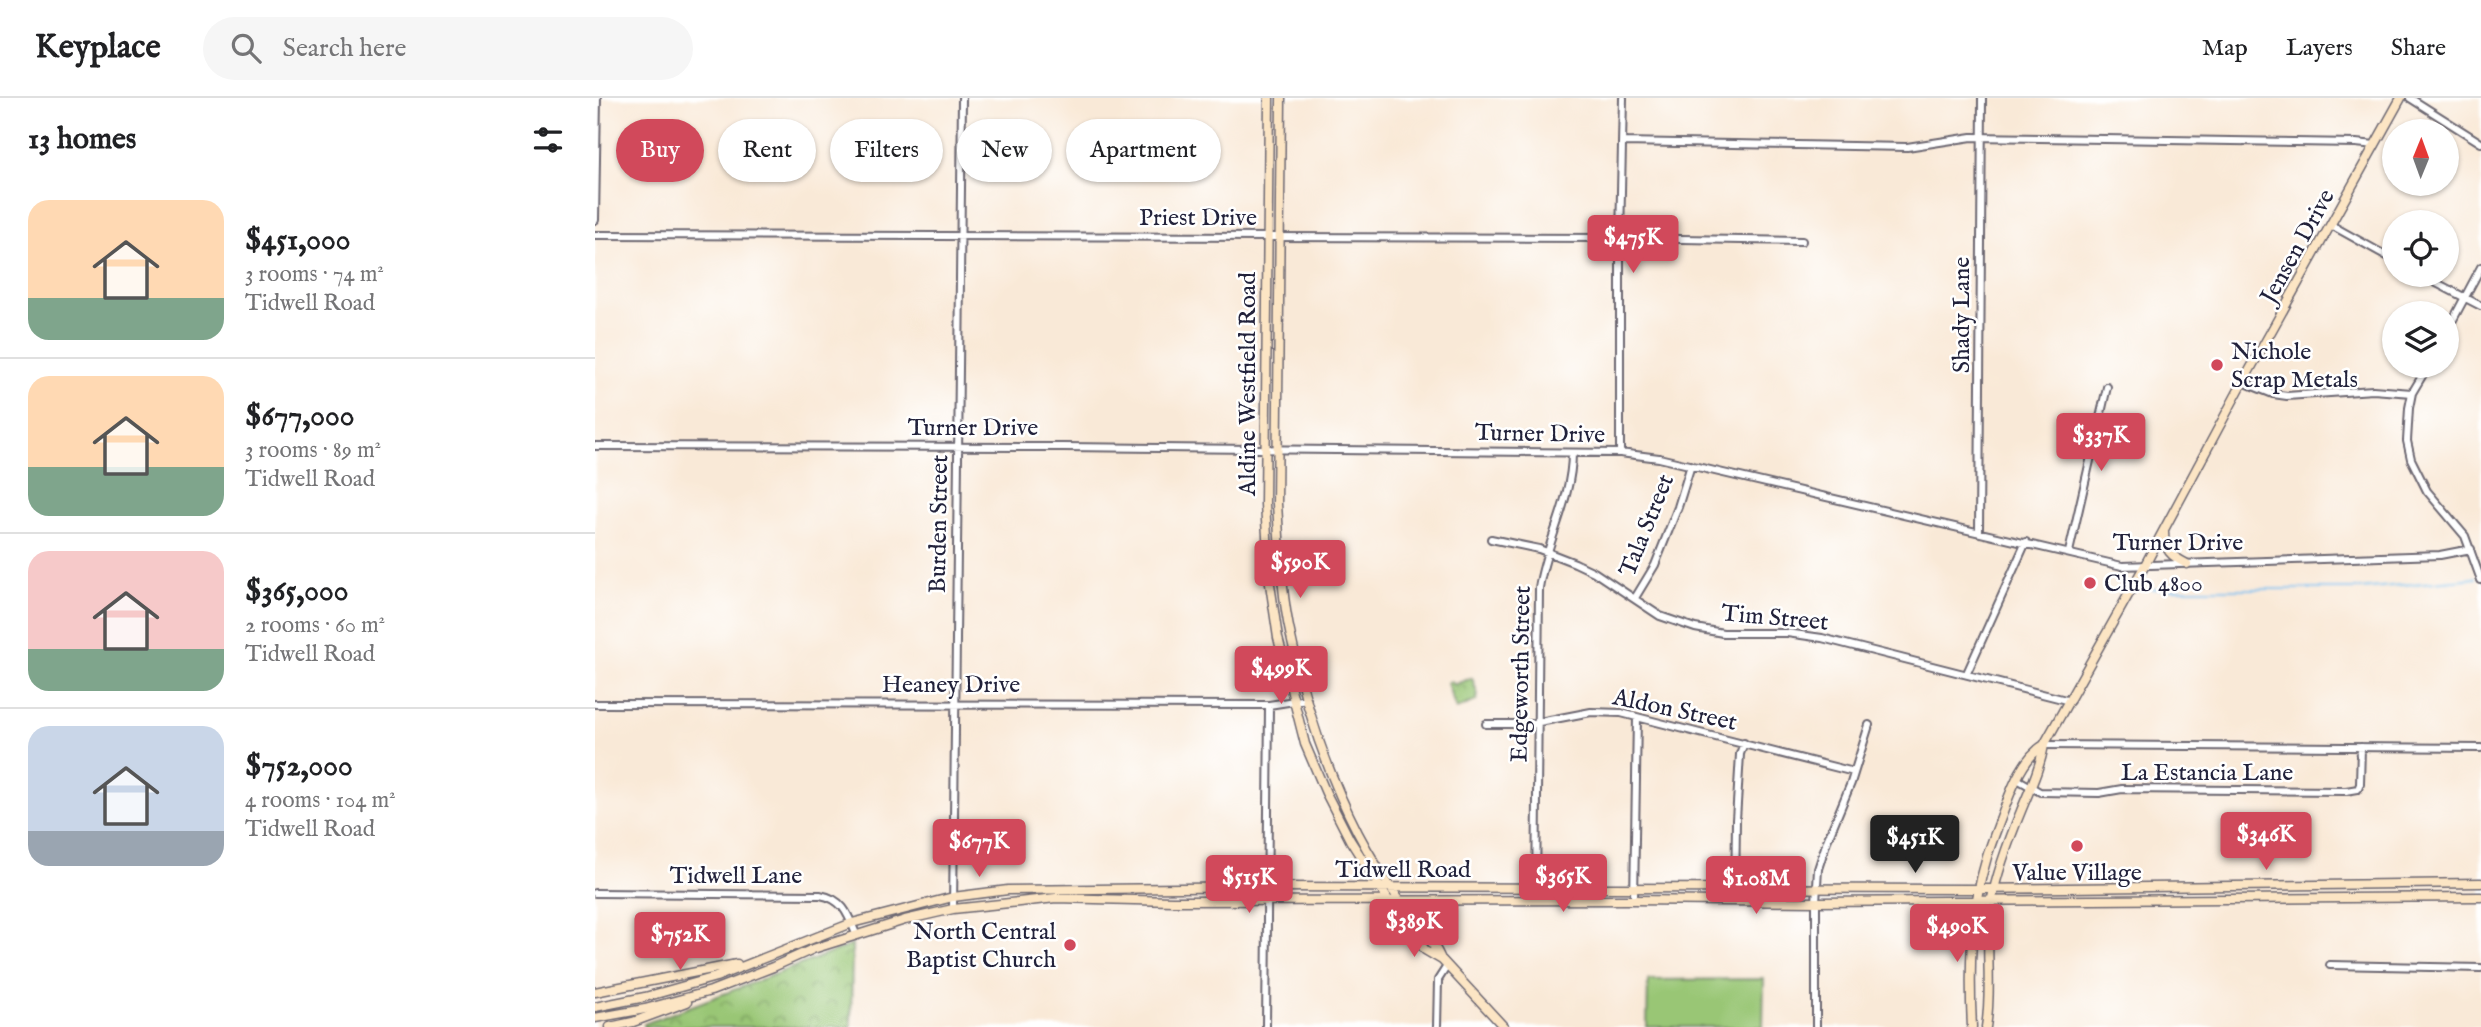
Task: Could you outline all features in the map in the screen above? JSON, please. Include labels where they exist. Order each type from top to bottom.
[{"type":"main road","name":"Aldine Westfield Road","points":[[1269,98],[1265,504],[1270,584],[1278,638],[1305,744],[1350,841],[1388,901],[1425,950],[1445,963]]},
{"type":"main road","name":"Aldine Westfield Road","points":[[1281,98],[1277,504],[1290,635],[1317,739],[1336,788],[1359,835],[1400,901],[1445,963],[1504,1027]]},
{"type":"main road","name":"Jensen Drive","points":[[1986,1027],[1987,935],[1992,901],[2014,828],[2042,759],[2044,745],[2401,98]]},
{"type":"main road","points":[[1269,127],[1281,127]]},
{"type":"main road","points":[[1268,340],[1280,341]]},
{"type":"main road","points":[[2164,530],[2164,544],[2168,551],[2187,564]]},
{"type":"main road","name":"Jensen Drive","points":[[1972,1027],[1972,938],[1986,858],[2017,779],[2036,750],[2044,745]]},
{"type":"main road","points":[[1326,793],[1336,788]]},
{"type":"main road","name":"Tidwell Road","points":[[595,1007],[645,997],[716,977],[852,923],[953,897],[1008,890],[1268,887],[1816,890],[2481,883]]},
{"type":"main road","points":[[2381,885],[2382,898]]},
{"type":"main road","points":[[2294,886],[2294,899]]},
{"type":"main road","points":[[2210,887],[2210,899]]},
{"type":"main road","points":[[1055,888],[1056,898]]},
{"type":"main road","points":[[1173,901],[1175,888]]},
{"type":"main road","points":[[2074,888],[2074,901]]},
{"type":"main road","points":[[2131,888],[2132,900]]},
{"type":"main road","name":"Tidwell Road","points":[[595,1018],[645,1009],[711,991],[856,934],[953,909],[1056,898],[1173,901],[1816,902],[2481,898]]},
{"type":"main road","points":[[595,992],[705,972],[770,956]]},
{"type":"main road","points":[[610,1027],[666,1011],[711,991]]},
{"type":"street","points":[[595,219],[597,98]]},
{"type":"street","name":"Burden Street","points":[[953,909],[962,98]]},
{"type":"street","points":[[1620,453],[1623,98]]},
{"type":"street","name":"Shady Lane","points":[[1979,531],[1982,98]]},
{"type":"street","points":[[2410,98],[2481,143]]},
{"type":"street","points":[[1623,142],[1907,147],[1982,137],[2375,145]]},
{"type":"street","points":[[2331,225],[2382,253]]},
{"type":"street","name":"Priest Drive","points":[[595,235],[1801,241]]},
{"type":"street","points":[[2459,308],[2481,267]]},
{"type":"street","points":[[2443,287],[2481,306]]},
{"type":"street","points":[[2421,378],[2413,393],[2407,425],[2411,459],[2427,491],[2458,525],[2471,549],[2481,580]]},
{"type":"street","points":[[2243,382],[2273,394],[2287,396],[2373,390],[2413,393]]},
{"type":"street","points":[[2069,552],[2107,387]]},
{"type":"street","name":"Turner Drive","points":[[595,446],[958,446],[1620,453],[1691,465],[2122,566],[2440,555],[2471,549]]},
{"type":"street","name":"Edgeworth Street","points":[[1536,900],[1539,588],[1568,487],[1572,453]]},
{"type":"street","name":"Tala Street","points":[[1635,598],[1655,565],[1691,465]]},
{"type":"street","name":"Tim Street","points":[[1491,539],[1548,552],[1594,572],[1660,616],[1695,628],[1723,634],[1777,633],[1809,636],[1967,673],[2070,701]]},
{"type":"street","points":[[1967,673],[2026,542]]},
{"type":"street","name":"Heaney Drive","points":[[595,704],[1269,705],[1307,699]]},
{"type":"street","points":[[1266,1027],[1269,705]]},
{"type":"street","name":"Aldon Street","points":[[1486,724],[1538,723],[1605,711],[1854,772]]},
{"type":"street","points":[[1634,900],[1637,717]]},
{"type":"street","points":[[1817,1027],[1816,890],[1820,859],[1869,725]]},
{"type":"street","points":[[1735,901],[1736,820],[1740,754],[1744,743]]},
{"type":"street","points":[[2044,745],[2481,748]]},
{"type":"street","name":"La Estancia Lane","points":[[2017,779],[2040,792],[2099,793],[2122,789],[2358,789],[2361,747]]},
{"type":"street","name":"Tidwell Lane","points":[[595,893],[820,895],[840,902],[856,934]]},
{"type":"street","points":[[1437,1027],[1438,980],[1445,963]]},
{"type":"street","points":[[2330,965],[2481,968]]},
{"type":"green space","points":[[1472,678],[1478,695],[1476,701],[1456,709],[1447,683],[1451,681],[1453,685]]},
{"type":"green space","points":[[852,945],[851,1027],[644,1027],[644,1024]]},
{"type":"green space","points":[[1764,979],[1763,1027],[1647,1027],[1648,980]]},
{"type":"waterway","points":[[2152,589],[2360,589],[2476,578]]},
{"type":"place","name":"Nichole Scrap Metals","points":[[2217,365]]},
{"type":"place","name":"Club 4800","points":[[2090,583]]},
{"type":"place","name":"Value Village","points":[[2077,846]]},
{"type":"place","name":"North Central Baptist Church","points":[[1070,945]]}]
